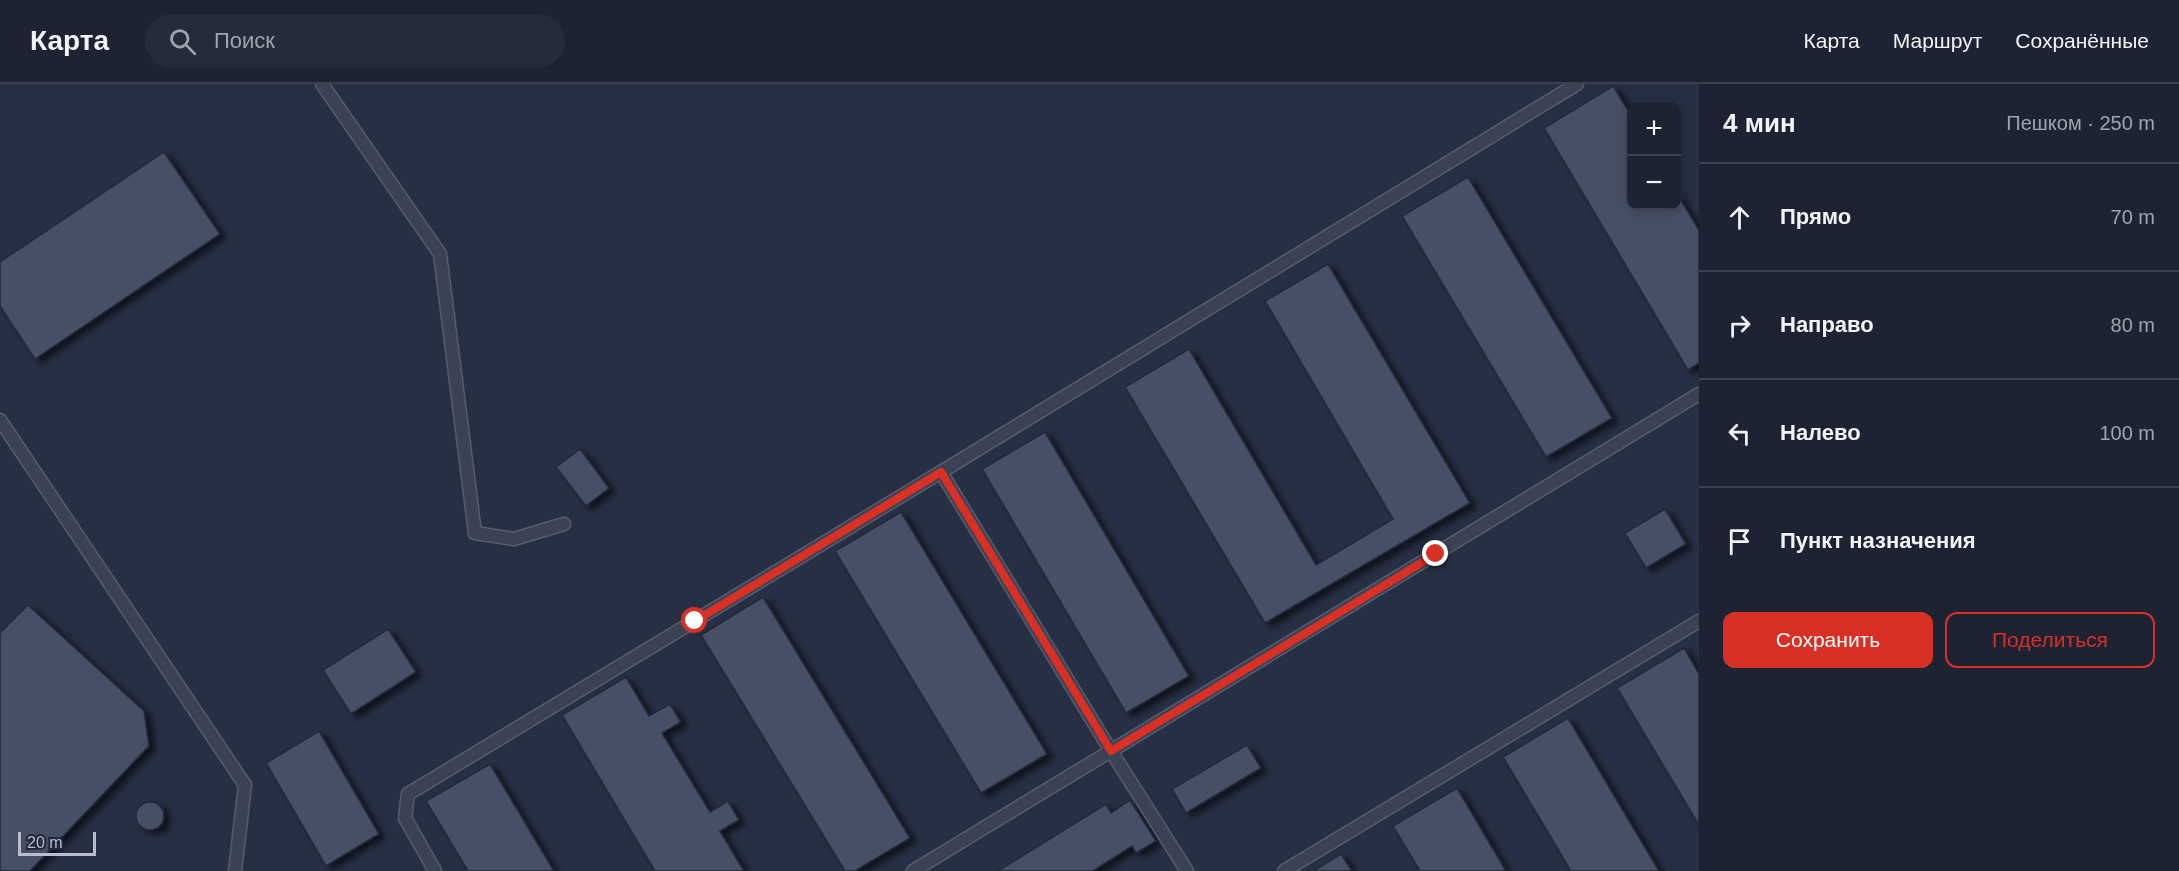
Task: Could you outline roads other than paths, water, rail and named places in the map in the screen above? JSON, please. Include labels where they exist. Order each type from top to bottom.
[{"type":"lane","points":[[322,84],[440,255],[475,533],[514,539],[564,524]]},
{"type":"lane","points":[[435,871],[405,818],[408,794],[1577,84]]},
{"type":"lane","points":[[913,871],[1699,394]]},
{"type":"lane","points":[[0,420],[245,785],[235,871]]},
{"type":"lane","points":[[941,472],[1187,871]]},
{"type":"lane","points":[[1284,871],[1699,621]]}]
